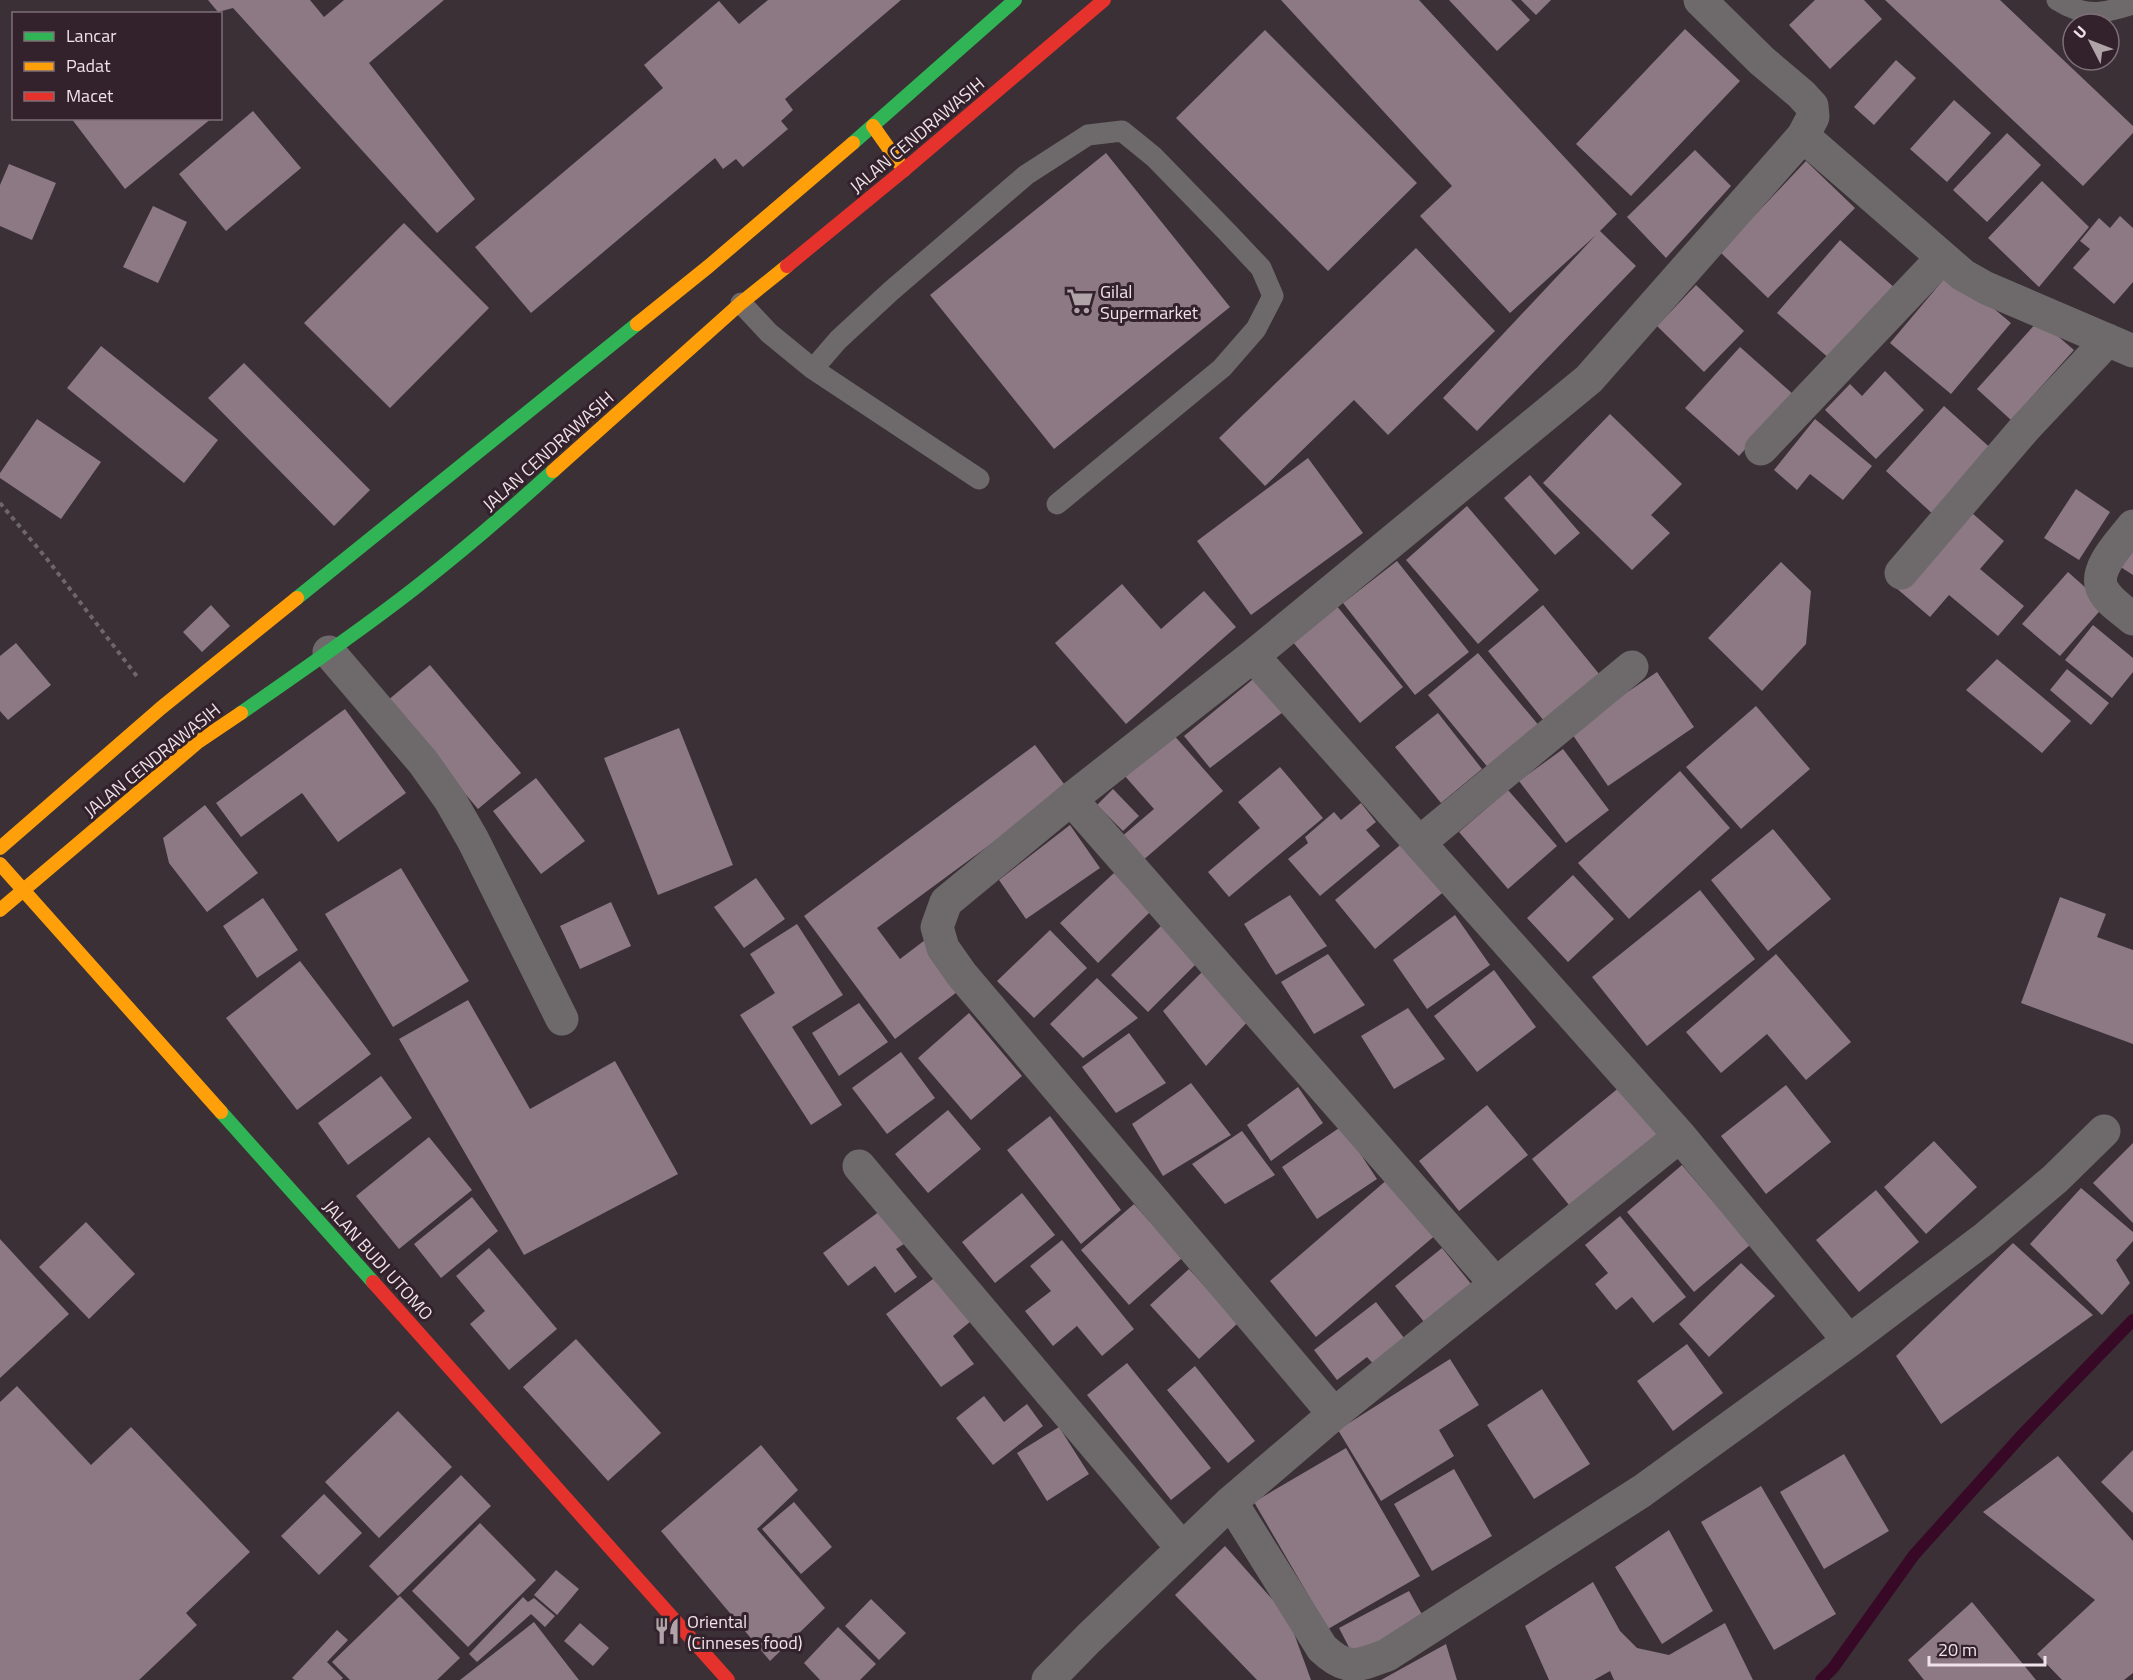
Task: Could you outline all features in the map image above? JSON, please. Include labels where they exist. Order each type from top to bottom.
[{"type":"main road","name":"JALAN CENDRAWASIH","points":[[0,848],[161,708],[709,266],[873,126],[1015,0]]},
{"type":"main road","name":"JALAN CENDRAWASIH","points":[[0,910],[198,742],[419,585],[487,530],[741,303],[904,170],[1104,0]]},
{"type":"main road","points":[[873,126],[904,170]]},
{"type":"main road","name":"JALAN BUDI UTOMO","points":[[0,864],[728,1680]]},
{"type":"street","points":[[1334,1414],[962,975],[942,948],[937,927],[946,902],[1071,799],[1253,656],[1589,379],[1803,136],[1813,117],[1812,106],[1700,0]]},
{"type":"street","points":[[1803,136],[1963,275],[1986,288],[2121,345],[2025,428],[1901,573]]},
{"type":"street","points":[[1761,448],[1942,258]]},
{"type":"street","points":[[2133,526],[2102,567],[2099,580],[2111,600],[2133,619]]},
{"type":"street","points":[[329,651],[423,762],[450,800],[473,840],[562,1019]]},
{"type":"street","points":[[1253,656],[1680,1136],[1849,1341]]},
{"type":"street","points":[[1419,843],[1632,667]]},
{"type":"street","points":[[1071,799],[1496,1284]]},
{"type":"street","points":[[1231,1502],[1322,1648],[1335,1661],[1359,1665],[1387,1655],[1642,1491],[1849,1341],[1984,1239],[2055,1179],[2104,1131]]},
{"type":"street","points":[[1048,1680],[1231,1502],[1334,1414],[1680,1136]]},
{"type":"street","points":[[860,1166],[1182,1548]]},
{"type":"lane","points":[[2057,0],[2084,13],[2107,13],[2133,4]]},
{"type":"lane","points":[[813,369],[838,340],[891,291],[1026,175],[1088,135],[1122,131],[1154,157],[1261,268],[1273,296],[1256,329],[1222,368],[1057,504]]},
{"type":"lane","points":[[741,303],[769,333],[813,369],[979,479]]},
{"type":"path","points":[[0,503],[47,559],[161,708]]},
{"type":"building","points":[[208,0],[310,0],[324,17],[344,0],[444,0],[369,63],[475,199],[437,233],[233,8],[218,12]]},
{"type":"building","points":[[768,0],[901,0],[785,99],[793,110],[781,121],[788,129],[743,167],[736,159],[723,169],[715,158],[531,313],[475,247],[663,88],[644,65],[719,1],[739,24]]},
{"type":"building","points":[[1281,0],[1419,0],[1617,214],[1600,231],[1636,266],[1477,431],[1443,398],[1596,235],[1510,313],[1420,216],[1452,186]]},
{"type":"building","points":[[1449,0],[1511,0],[1530,20],[1497,51]]},
{"type":"building","points":[[1521,0],[1551,0],[1536,15]]},
{"type":"building","points":[[1815,0],[1864,0],[1882,19],[1830,69],[1789,25]]},
{"type":"building","points":[[1885,0],[2000,0],[2061,58],[2061,72],[2076,72],[2133,126],[2133,133],[2083,186]]},
{"type":"building","points":[[1685,29],[1740,81],[1631,196],[1576,144]]},
{"type":"building","points":[[1265,30],[1417,183],[1328,271],[1176,118]]},
{"type":"building","points":[[1896,60],[1916,78],[1874,125],[1854,107]]},
{"type":"building","points":[[1954,100],[1991,133],[1947,182],[1910,149]]},
{"type":"building","points":[[253,111],[301,168],[226,231],[179,174]]},
{"type":"building","points":[[73,120],[210,120],[125,189]]},
{"type":"building","points":[[2007,133],[2041,165],[1987,222],[1953,190]]},
{"type":"building","points":[[1695,150],[1731,186],[1666,258],[1627,217]]},
{"type":"building","name":"Gilal Supermarket","points":[[1106,153],[1230,307],[1054,449],[930,295]]},
{"type":"building","points":[[1806,161],[1855,208],[1768,298],[1720,252]]},
{"type":"building","points":[[9,164],[56,183],[32,240],[0,226],[0,185]]},
{"type":"building","points":[[2042,181],[2089,227],[2039,287],[1988,238]]},
{"type":"building","points":[[153,206],[187,222],[158,283],[123,267]]},
{"type":"building","points":[[2120,216],[2133,228],[2133,282],[2114,304],[2073,268],[2090,249],[2080,241],[2099,218],[2110,228]]},
{"type":"building","points":[[404,223],[489,308],[390,408],[304,323]]},
{"type":"building","points":[[1840,240],[1895,288],[1831,360],[1777,313]]},
{"type":"building","points":[[1416,248],[1495,331],[1388,435],[1354,400],[1265,486],[1219,438]]},
{"type":"building","points":[[1950,272],[2011,323],[1951,394],[1890,343]]},
{"type":"building","points":[[1696,285],[1744,331],[1704,372],[1657,326]]},
{"type":"building","points":[[2039,320],[2074,350],[2011,420],[1977,389]]},
{"type":"building","points":[[101,346],[218,440],[184,483],[67,388]]},
{"type":"building","points":[[1740,347],[1794,395],[1739,456],[1685,408]]},
{"type":"building","points":[[244,363],[370,490],[334,526],[208,398]]},
{"type":"building","points":[[1885,371],[1924,410],[1876,459],[1825,410],[1850,384],[1862,396]]},
{"type":"building","points":[[1944,406],[1995,452],[1936,517],[1886,471]]},
{"type":"building","points":[[1610,414],[1682,484],[1651,515],[1670,533],[1632,570],[1543,483]]},
{"type":"building","points":[[37,419],[101,462],[61,519],[0,478],[0,473]]},
{"type":"building","points":[[1815,419],[1872,466],[1843,500],[1810,474],[1797,490],[1774,470]]},
{"type":"building","points":[[1308,458],[1363,533],[1251,615],[1197,541]]},
{"type":"building","points":[[1530,475],[1580,533],[1555,555],[1504,498]]},
{"type":"building","points":[[2076,489],[2110,512],[2079,560],[2044,538]]},
{"type":"building","points":[[1467,506],[1539,590],[1478,644],[1406,560]]},
{"type":"building","points":[[1964,506],[2004,541],[1980,569],[2024,606],[1998,636],[1949,595],[1930,617],[1895,587]]},
{"type":"building","points":[[2133,546],[2133,575],[2119,566]]},
{"type":"building","points":[[1397,561],[1469,652],[1415,695],[1343,603]]},
{"type":"building","points":[[1781,562],[1811,591],[1806,644],[1762,691],[1708,638]]},
{"type":"building","points":[[2068,572],[2105,605],[2060,656],[2022,624]]},
{"type":"building","points":[[1122,584],[1161,629],[1204,591],[1236,627],[1126,724],[1055,643]]},
{"type":"building","points":[[211,605],[230,626],[202,652],[183,632]]},
{"type":"building","points":[[1336,605],[1403,687],[1360,723],[1292,641]]},
{"type":"building","points":[[1543,605],[1600,675],[1544,721],[1488,651]]},
{"type":"building","points":[[2093,625],[2133,658],[2133,672],[2112,698],[2065,660]]},
{"type":"building","points":[[16,643],[51,685],[8,720],[0,711],[0,656]]},
{"type":"building","points":[[1478,653],[1541,728],[1490,770],[1428,695]]},
{"type":"building","points":[[1997,659],[2071,721],[2042,753],[1966,690]]},
{"type":"building","points":[[430,665],[521,773],[478,809],[387,701]]},
{"type":"building","points":[[2067,669],[2109,703],[2091,725],[2050,690]]},
{"type":"building","points":[[1657,672],[1694,727],[1608,786],[1570,731]]},
{"type":"building","points":[[1258,675],[1287,709],[1210,768],[1184,736]]},
{"type":"building","points":[[1756,706],[1810,769],[1741,829],[1686,767]]},
{"type":"building","points":[[345,709],[406,793],[338,842],[302,793],[241,837],[216,803]]},
{"type":"building","points":[[1438,713],[1482,769],[1441,803],[1395,747]]},
{"type":"building","points":[[679,728],[733,865],[658,895],[604,758]]},
{"type":"building","points":[[1172,733],[1223,791],[1141,862],[1120,838],[1154,809],[1124,775]]},
{"type":"building","points":[[1035,745],[1067,788],[877,928],[900,959],[925,940],[961,989],[895,1039],[804,916]]},
{"type":"building","points":[[1563,749],[1609,810],[1566,843],[1519,781]]},
{"type":"building","points":[[1280,767],[1323,818],[1229,897],[1208,872],[1260,828],[1238,802]]},
{"type":"building","points":[[1680,771],[1730,828],[1629,919],[1578,863]]},
{"type":"building","points":[[536,778],[585,841],[541,874],[493,811]]},
{"type":"building","points":[[1113,789],[1139,816],[1123,831],[1097,805]]},
{"type":"building","points":[[1508,790],[1557,846],[1508,889],[1459,832]]},
{"type":"building","points":[[1361,803],[1376,822],[1366,830],[1380,846],[1320,896],[1288,859],[1308,843],[1305,837],[1334,812],[1341,820]]},
{"type":"building","points":[[205,805],[258,873],[207,912],[169,863],[163,838]]},
{"type":"building","points":[[1070,825],[1100,868],[1026,919],[999,880]]},
{"type":"building","points":[[1773,829],[1831,899],[1768,951],[1711,880]]},
{"type":"building","points":[[1406,840],[1447,889],[1375,949],[1335,900]]},
{"type":"building","points":[[401,868],[469,981],[393,1027],[325,914]]},
{"type":"building","points":[[1114,873],[1150,912],[1098,963],[1060,923]]},
{"type":"building","points":[[1573,875],[1614,919],[1568,962],[1527,918]]},
{"type":"building","points":[[756,878],[785,919],[744,948],[714,907]]},
{"type":"building","points":[[1700,890],[1755,959],[1647,1046],[1592,977]]},
{"type":"building","points":[[1290,895],[1327,946],[1276,975],[1244,924]]},
{"type":"building","points":[[2060,897],[2106,914],[2097,937],[2133,950],[2133,1044],[2021,1003]]},
{"type":"building","points":[[263,898],[298,950],[257,978],[223,926]]},
{"type":"building","points":[[611,902],[631,946],[580,969],[560,926]]},
{"type":"building","points":[[1455,915],[1490,965],[1427,1009],[1393,960]]},
{"type":"building","points":[[797,924],[843,995],[792,1027],[842,1105],[811,1125],[740,1015],[775,993],[750,954]]},
{"type":"building","points":[[1162,925],[1198,962],[1148,1012],[1111,975]]},
{"type":"building","points":[[1050,930],[1087,968],[1034,1018],[997,981]]},
{"type":"building","points":[[1328,954],[1365,1005],[1314,1034],[1281,982]]},
{"type":"building","points":[[1776,954],[1851,1042],[1806,1080],[1767,1034],[1721,1073],[1686,1032]]},
{"type":"building","points":[[300,961],[371,1054],[297,1110],[226,1018]]},
{"type":"building","points":[[1206,968],[1252,1017],[1206,1066],[1163,1011]]},
{"type":"building","points":[[1494,970],[1536,1027],[1477,1072],[1434,1016]]},
{"type":"building","points":[[1097,978],[1138,1018],[1083,1058],[1050,1024]]},
{"type":"building","points":[[468,1000],[530,1109],[615,1061],[678,1174],[524,1255],[399,1039]]},
{"type":"building","points":[[859,1003],[888,1042],[839,1076],[812,1033]]},
{"type":"building","points":[[1408,1008],[1445,1059],[1394,1089],[1361,1036]]},
{"type":"building","points":[[969,1013],[1022,1076],[971,1120],[918,1058]]},
{"type":"building","points":[[1129,1033],[1166,1083],[1116,1113],[1082,1067]]},
{"type":"building","points":[[901,1052],[935,1098],[887,1134],[852,1088]]},
{"type":"building","points":[[381,1076],[412,1118],[348,1165],[318,1123]]},
{"type":"building","points":[[1191,1083],[1231,1135],[1163,1176],[1132,1124]]},
{"type":"building","points":[[1786,1085],[1831,1142],[1766,1194],[1721,1136]]},
{"type":"building","points":[[1621,1086],[1662,1137],[1573,1210],[1532,1159]]},
{"type":"building","points":[[1298,1087],[1323,1123],[1271,1161],[1247,1125]]},
{"type":"building","points":[[1487,1105],[1528,1155],[1459,1211],[1419,1161]]},
{"type":"building","points":[[948,1110],[981,1149],[928,1193],[895,1154]]},
{"type":"building","points":[[1050,1116],[1121,1210],[1081,1244],[1007,1150]]},
{"type":"building","points":[[1342,1126],[1377,1179],[1317,1219],[1282,1167]]},
{"type":"building","points":[[1242,1131],[1275,1175],[1225,1204],[1192,1164]]},
{"type":"building","points":[[429,1137],[472,1190],[399,1249],[356,1196]]},
{"type":"building","points":[[1934,1141],[1977,1187],[1926,1234],[1884,1187]]},
{"type":"building","points":[[2133,1143],[2133,1223],[2093,1183]]},
{"type":"building","points":[[1682,1165],[1750,1245],[1694,1292],[1627,1212]]},
{"type":"building","points":[[1389,1178],[1438,1233],[1316,1337],[1270,1281]]},
{"type":"building","points":[[2081,1188],[2133,1232],[2133,1241],[2116,1260],[2130,1283],[2102,1315],[2030,1244]]},
{"type":"building","points":[[1876,1190],[1919,1242],[1859,1292],[1816,1240]]},
{"type":"building","points":[[1022,1193],[1055,1235],[995,1283],[962,1242]]},
{"type":"building","points":[[472,1197],[498,1231],[441,1278],[414,1244]]},
{"type":"building","points":[[1134,1204],[1182,1258],[1129,1305],[1081,1250]]},
{"type":"building","points":[[880,1211],[904,1244],[896,1249],[917,1277],[895,1293],[875,1266],[848,1286],[823,1253]]},
{"type":"building","points":[[1620,1216],[1686,1297],[1653,1323],[1632,1297],[1616,1310],[1595,1284],[1608,1273],[1585,1245]]},
{"type":"building","points":[[86,1222],[135,1274],[89,1319],[39,1267]]},
{"type":"building","points":[[0,1239],[69,1314],[0,1378]]},
{"type":"building","points":[[1062,1240],[1134,1329],[1102,1356],[1077,1326],[1053,1346],[1025,1311],[1051,1291],[1030,1266]]},
{"type":"building","points":[[2013,1243],[2093,1315],[1941,1424],[1896,1356]]},
{"type":"building","points":[[489,1248],[557,1329],[509,1370],[470,1324],[485,1311],[456,1276]]},
{"type":"building","points":[[1442,1248],[1476,1290],[1429,1328],[1395,1286]]},
{"type":"building","points":[[1741,1263],[1775,1296],[1709,1357],[1679,1324]]},
{"type":"building","points":[[1189,1269],[1238,1323],[1199,1359],[1150,1305]]},
{"type":"building","points":[[937,1276],[971,1321],[953,1336],[974,1364],[941,1387],[886,1314]]},
{"type":"building","points":[[1376,1302],[1408,1343],[1376,1367],[1367,1357],[1337,1380],[1314,1350]]},
{"type":"building","points":[[576,1339],[661,1433],[608,1481],[523,1387]]},
{"type":"building","points":[[1687,1344],[1723,1393],[1673,1431],[1637,1381]]},
{"type":"building","points":[[1450,1359],[1479,1405],[1439,1430],[1454,1456],[1381,1501],[1338,1430]]},
{"type":"building","points":[[1127,1363],[1211,1468],[1171,1500],[1087,1395]]},
{"type":"building","points":[[1195,1366],[1255,1441],[1228,1463],[1167,1390]]},
{"type":"building","points":[[17,1386],[91,1465],[131,1427],[250,1552],[186,1613],[197,1625],[139,1680],[0,1680],[0,1402]]},
{"type":"building","points":[[1542,1389],[1590,1464],[1534,1499],[1487,1425]]},
{"type":"building","points":[[984,1396],[1004,1422],[1027,1404],[1043,1426],[993,1465],[956,1418]]},
{"type":"building","points":[[398,1411],[452,1467],[379,1538],[325,1482]]},
{"type":"building","points":[[1059,1427],[1089,1474],[1047,1501],[1017,1453]]},
{"type":"building","points":[[761,1445],[798,1490],[757,1529],[825,1608],[770,1661],[661,1531]]},
{"type":"building","points":[[1346,1448],[1420,1576],[1328,1629],[1254,1502]]},
{"type":"building","points":[[2133,1450],[2133,1513],[2101,1482]]},
{"type":"building","points":[[1844,1454],[1889,1531],[1824,1569],[1780,1492]]},
{"type":"building","points":[[2058,1456],[2133,1541],[2133,1673],[2124,1680],[2062,1680],[2037,1654],[2095,1600],[1983,1512]]},
{"type":"building","points":[[1454,1469],[1492,1536],[1432,1571],[1394,1504]]},
{"type":"building","points":[[461,1475],[491,1506],[398,1596],[369,1566]]},
{"type":"building","points":[[1761,1486],[1836,1614],[1774,1650],[1701,1522]]},
{"type":"building","points":[[324,1494],[362,1533],[319,1575],[281,1536]]},
{"type":"building","points":[[794,1502],[832,1547],[801,1574],[762,1529]]},
{"type":"building","points":[[480,1523],[536,1580],[468,1647],[412,1591]]},
{"type":"building","points":[[1669,1530],[1713,1611],[1662,1644],[1615,1567]]},
{"type":"building","points":[[1225,1546],[1288,1617],[1311,1680],[1257,1680],[1175,1595]]},
{"type":"building","points":[[556,1570],[579,1589],[557,1615],[534,1595]]},
{"type":"building","points":[[1593,1582],[1620,1631],[1637,1648],[1669,1655],[1725,1623],[1753,1680],[1614,1680],[1610,1671],[1594,1680],[1549,1680],[1525,1626]]},
{"type":"building","points":[[1409,1591],[1425,1620],[1354,1657],[1339,1628]]},
{"type":"building","points":[[400,1596],[460,1658],[437,1680],[350,1680],[332,1662]]},
{"type":"building","points":[[523,1597],[528,1602],[534,1598],[555,1616],[545,1627],[531,1614],[477,1662],[469,1654]]},
{"type":"building","points":[[871,1599],[906,1633],[879,1660],[845,1626]]},
{"type":"building","points":[[1972,1602],[2036,1680],[1924,1680],[1908,1660]]},
{"type":"building","points":[[534,1622],[579,1680],[460,1680]]},
{"type":"building","points":[[580,1623],[609,1648],[593,1666],[564,1641]]},
{"type":"building","points":[[838,1627],[876,1664],[860,1680],[820,1680],[804,1663]]},
{"type":"building","points":[[337,1630],[348,1640],[327,1662],[343,1678],[341,1680],[295,1680],[292,1678]]},
{"type":"building","points":[[1446,1644],[1457,1680],[1381,1680]]},
{"type":"waterway","points":[[1821,1680],[1833,1668],[1914,1555],[2022,1435],[2133,1320]]},
{"type":"traffic: fast","points":[[853,143],[1015,0]]},
{"type":"traffic: fast","points":[[297,598],[637,324]]},
{"type":"traffic: fast","points":[[241,713],[398,601],[471,543],[553,471]]},
{"type":"traffic: fast","points":[[221,1112],[373,1282]]},
{"type":"traffic: slow","points":[[873,126],[904,170]]},
{"type":"traffic: slow","points":[[637,324],[853,143]]},
{"type":"traffic: slow","points":[[553,471],[741,303],[787,266]]},
{"type":"traffic: slow","points":[[0,848],[161,708],[297,598]]},
{"type":"traffic: slow","points":[[0,910],[198,742],[241,713]]},
{"type":"traffic: slow","points":[[0,864],[221,1112]]},
{"type":"traffic: jam","points":[[787,266],[1104,0]]},
{"type":"traffic: jam","points":[[373,1282],[728,1680]]},
{"type":"place","name":"Gilal Supermarket","points":[[1080,301]]},
{"type":"place","name":"Oriental (Cinneses food)","points":[[667,1631]]}]
